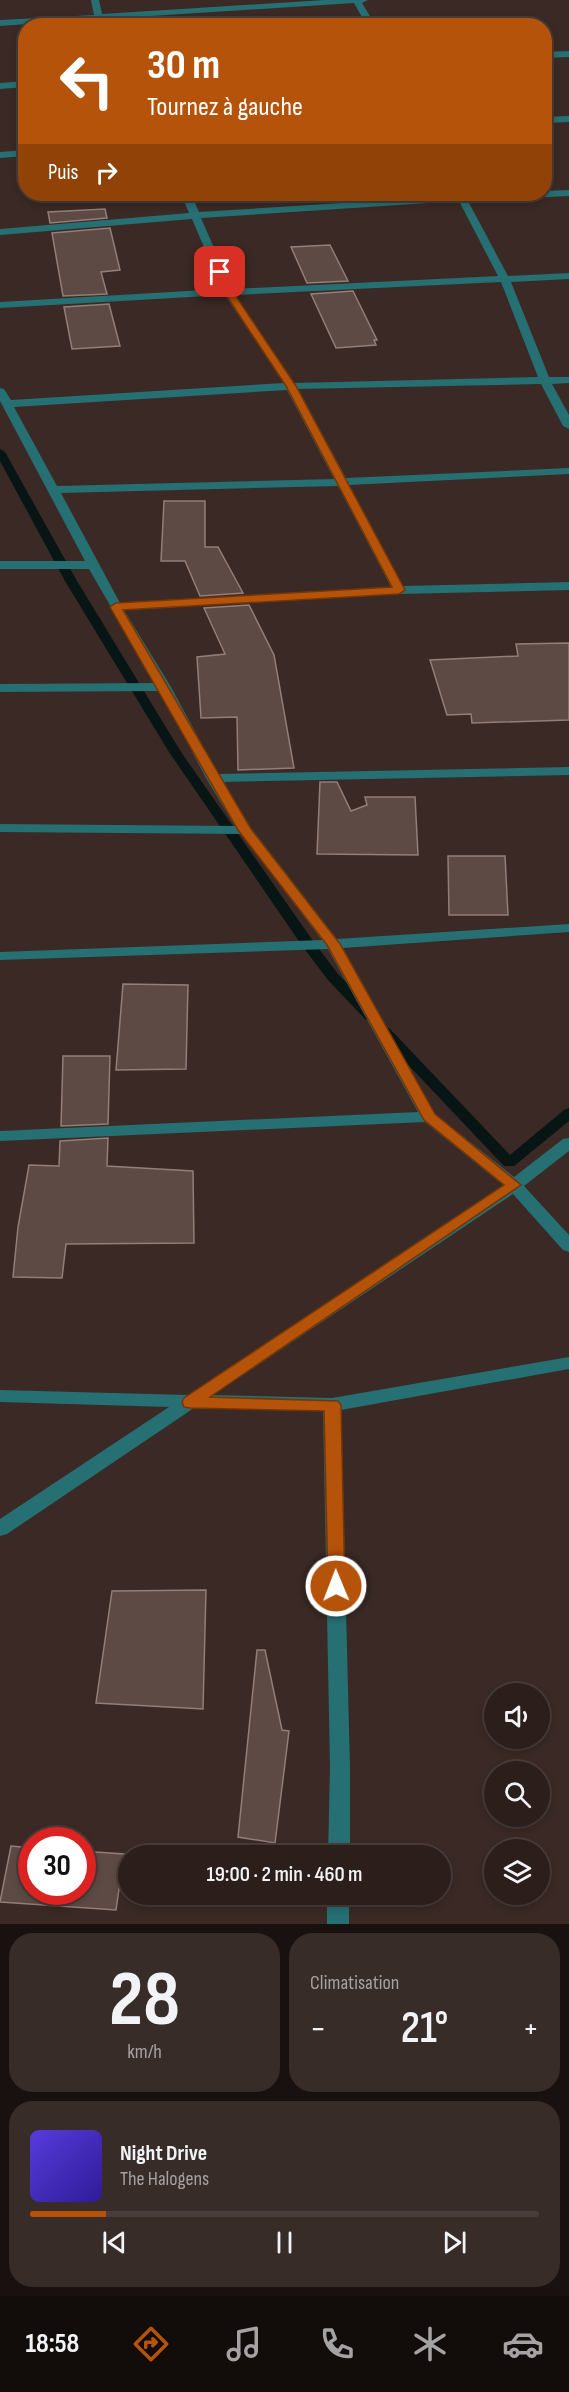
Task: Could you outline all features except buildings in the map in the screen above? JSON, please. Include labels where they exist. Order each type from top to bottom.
[{"type":"street","points":[[95,0],[101,18]]},
{"type":"street","points":[[356,0],[367,18]]},
{"type":"street","points":[[148,18],[364,0]]},
{"type":"street","points":[[0,23],[18,23]]},
{"type":"street","points":[[552,55],[569,54]]},
{"type":"street","points":[[0,86],[18,85]]},
{"type":"street","points":[[552,120],[569,119]]},
{"type":"street","points":[[0,155],[18,154]]},
{"type":"street","points":[[552,193],[569,193]]},
{"type":"street","points":[[189,201],[228,292],[291,386],[399,590]]},
{"type":"street","points":[[0,232],[382,201]]},
{"type":"street","points":[[464,201],[505,279],[545,381],[569,426]]},
{"type":"street","points":[[0,305],[569,276]]},
{"type":"street","points":[[569,380],[291,386],[4,397],[116,607],[164,687],[213,778],[245,830],[333,944],[429,1117],[514,1185],[569,1246]]},
{"type":"street","points":[[54,490],[341,482],[569,471]]},
{"type":"street","points":[[0,566],[94,565]]},
{"type":"street","points":[[116,607],[399,590],[569,585]]},
{"type":"street","points":[[0,688],[164,687]]},
{"type":"street","points":[[213,778],[569,771]]},
{"type":"street","points":[[0,828],[245,830]]},
{"type":"street","points":[[0,956],[333,944],[569,928]]},
{"type":"street","points":[[0,1136],[429,1117]]},
{"type":"street","points":[[0,1529],[514,1185],[569,1143]]},
{"type":"street","points":[[0,1396],[332,1405],[569,1363]]},
{"type":"street","points":[[332,1405],[340,1767],[339,1845]]},
{"type":"street","points":[[338,1905],[338,1924]]},
{"type":"waterway","points":[[0,452],[71,581],[175,752],[308,944],[333,977],[371,1017]]},
{"type":"waterway","points":[[384,1031],[509,1163],[569,1113]]},
{"type":"route","points":[[220,272],[228,292],[291,386],[399,590],[116,607],[245,830],[333,944],[429,1117],[514,1185],[190,1402],[332,1405],[336,1586]]}]
